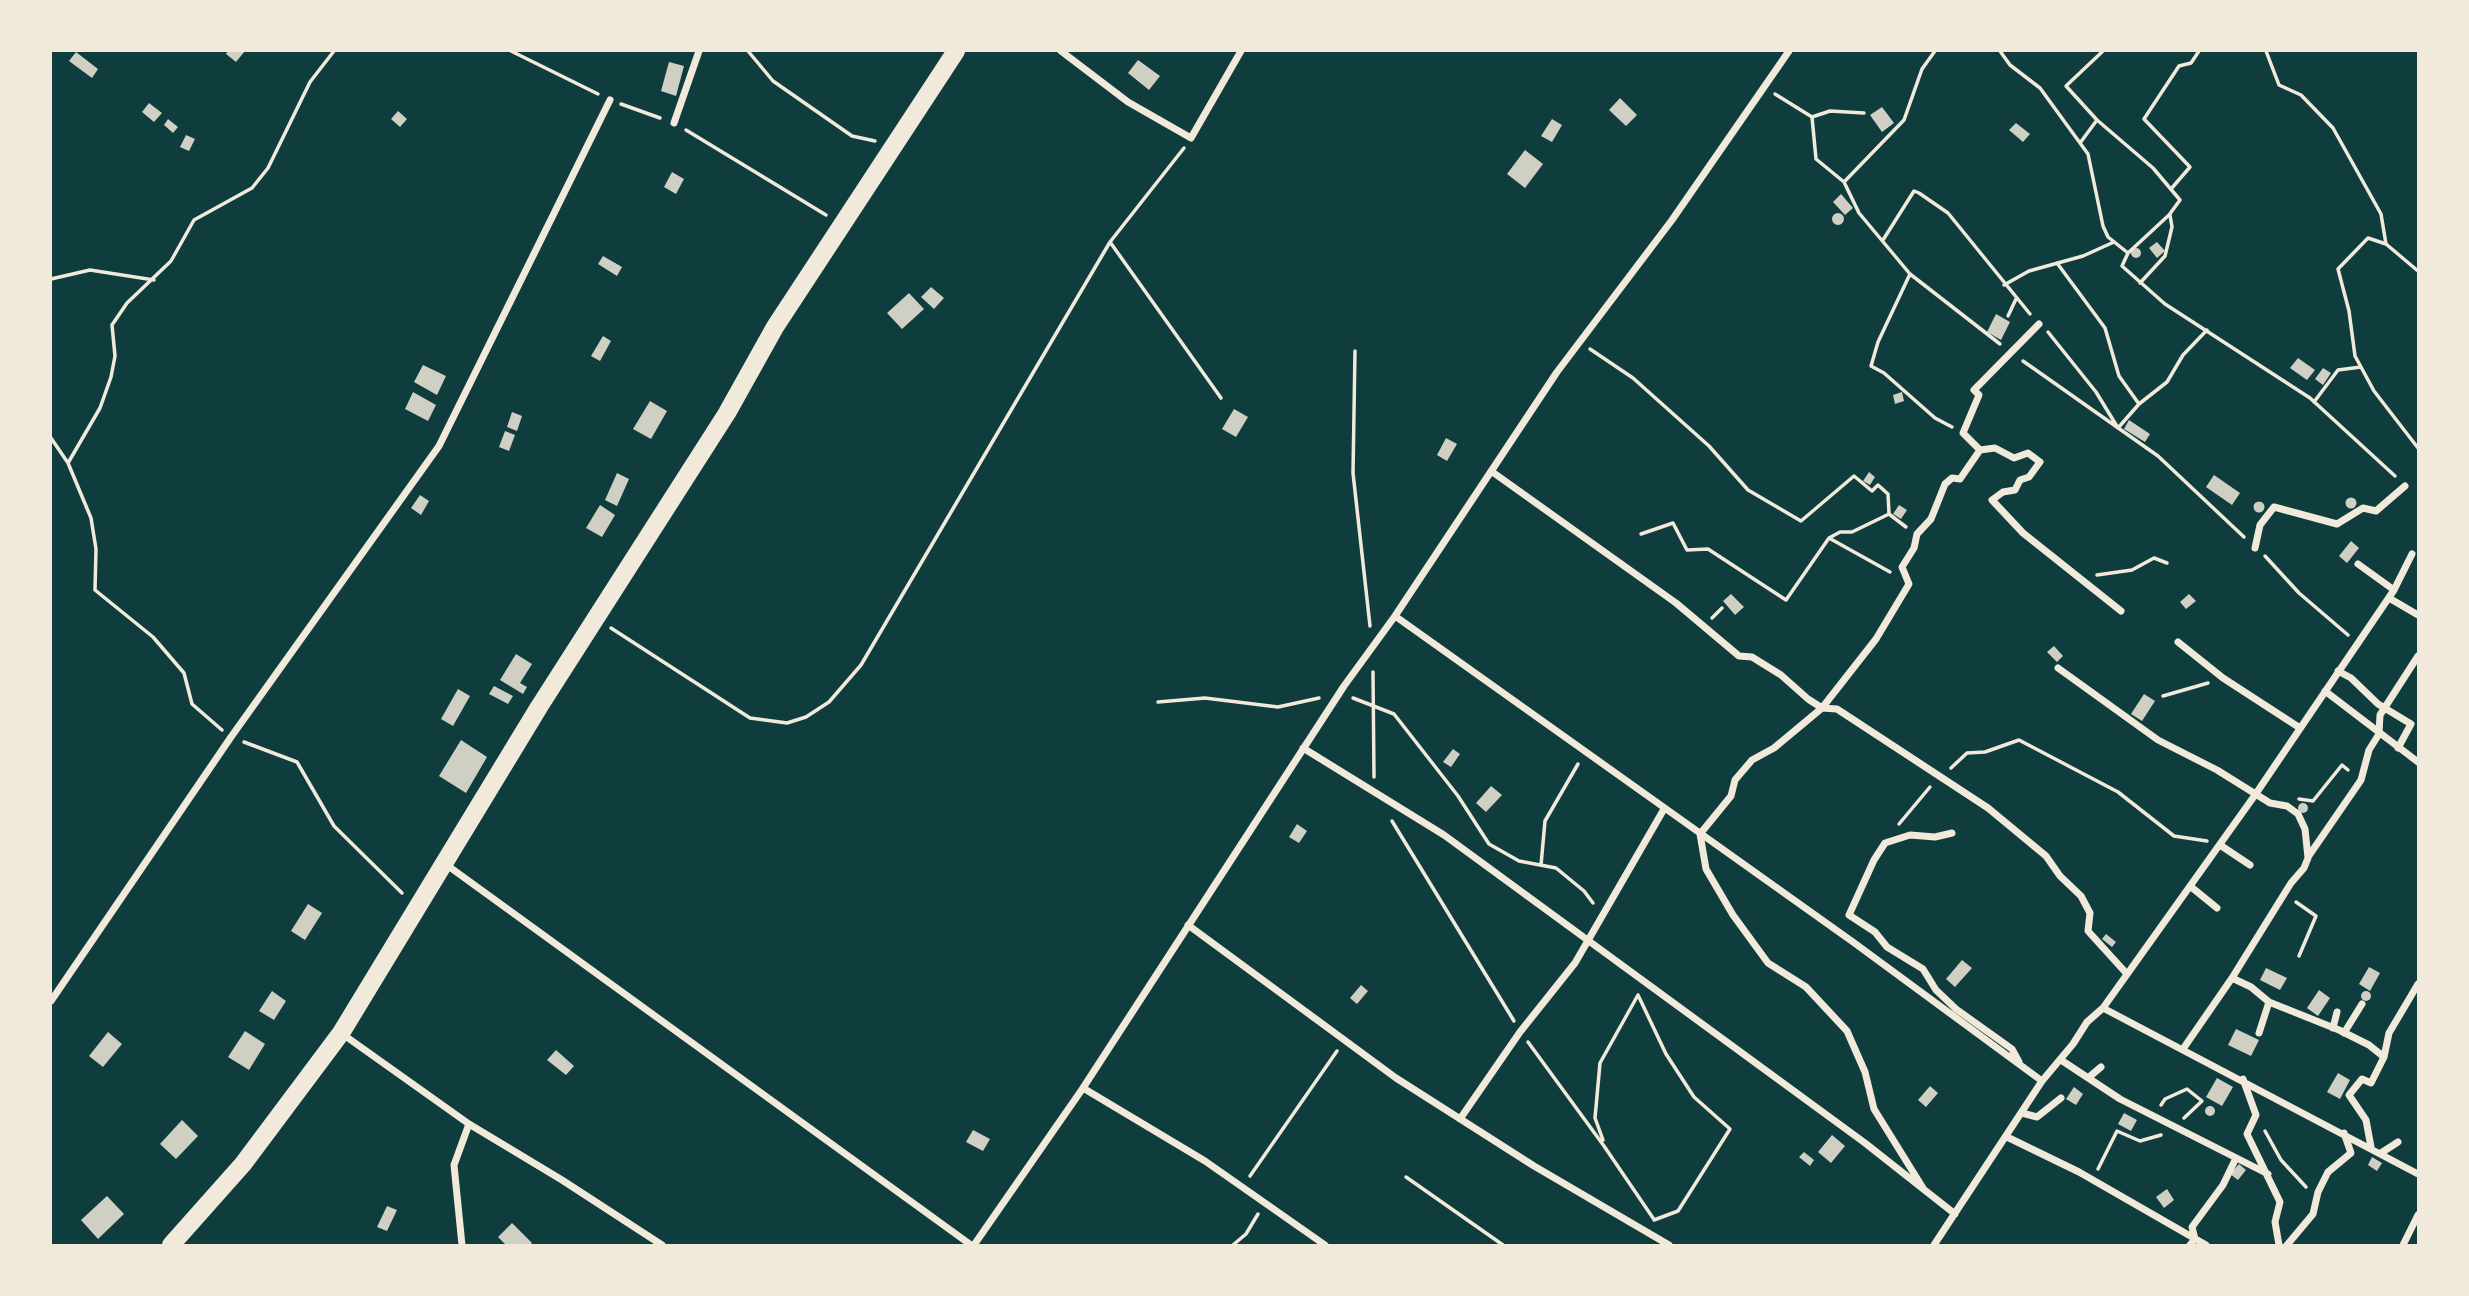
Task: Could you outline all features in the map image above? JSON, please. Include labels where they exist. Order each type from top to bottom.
[{"type":"highway","points":[[171,1245],[243,1164],[341,1033],[443,863],[727,412],[782,316],[956,51]]},
{"type":"street","points":[[674,123],[699,51]]},
{"type":"street","points":[[1061,51],[1128,102],[1191,138],[1241,51]]},
{"type":"street","points":[[443,863],[973,1245],[1083,1088],[1303,748],[1491,471],[1580,342],[1672,220],[1788,51]]},
{"type":"street","points":[[51,1001],[231,737],[439,446],[610,100]]},
{"type":"street","points":[[1980,450],[1963,433],[1979,395],[1974,390],[2039,324]]},
{"type":"street","points":[[1923,1188],[1874,1109],[1865,1072],[1847,1031],[1806,987],[1768,963],[1733,915],[1706,869],[1700,834],[1731,796],[1735,780],[1752,760],[1774,748],[1822,708],[1876,639],[1909,584],[1902,567],[1914,548],[1917,534],[1931,519],[1945,484],[1952,478],[1961,479],[1980,450],[1996,447],[2014,458],[2028,453],[2039,462],[2029,477],[2020,480],[2015,490],[2003,492],[1992,500],[2023,533],[2121,611]]},
{"type":"street","points":[[1491,471],[1676,603],[1739,656],[1752,657],[1781,675],[1822,708],[1837,709],[1988,808],[2046,856],[2060,876],[2081,896],[2090,913],[2088,931],[2127,974]]},
{"type":"street","points":[[2255,548],[2260,525],[2274,507],[2337,524],[2363,508],[2376,511],[2406,486]]},
{"type":"street","points":[[1934,1245],[2042,1082],[2087,1022],[2103,1008],[2255,795],[2389,598],[2413,554]]},
{"type":"street","points":[[2358,564],[2394,590]]},
{"type":"street","points":[[2389,598],[2418,615]]},
{"type":"street","points":[[1395,616],[2042,1082]]},
{"type":"street","points":[[2178,642],[2223,678],[2300,728]]},
{"type":"street","points":[[2183,1049],[2361,780],[2368,750],[2379,734],[2380,715],[2418,656]]},
{"type":"street","points":[[2057,668],[2158,740],[2217,770],[2270,803],[2277,802],[2298,814],[2305,828],[2308,858]]},
{"type":"street","points":[[2338,671],[2351,678],[2378,704],[2386,706],[2411,724],[2398,748]]},
{"type":"street","points":[[2325,691],[2418,762]]},
{"type":"street","points":[[1303,748],[1444,835],[1588,938],[1955,1214]]},
{"type":"street","points":[[1460,1119],[1520,1032],[1575,962],[1664,809]]},
{"type":"street","points":[[1952,833],[1935,837],[1910,835],[1885,842],[1849,915],[1875,932],[1887,947],[1923,969],[1936,990],[1956,1009],[2012,1049],[2021,1066]]},
{"type":"street","points":[[2220,845],[2250,865]]},
{"type":"street","points":[[2190,886],[2217,908]]},
{"type":"street","points":[[1188,926],[1344,1040],[1460,1119],[1666,1244]]},
{"type":"street","points":[[2232,978],[2250,987],[2269,1002],[2344,1033],[2369,1045],[2384,1057]]},
{"type":"street","points":[[2371,1147],[2366,1120],[2350,1095],[2362,1079],[2371,1083],[2384,1057],[2389,1033],[2418,985]]},
{"type":"street","points":[[2259,1033],[2269,1002]]},
{"type":"street","points":[[2344,1033],[2362,1004]]},
{"type":"street","points":[[2103,1008],[2243,1079],[2418,1174]]},
{"type":"street","points":[[2333,1028],[2337,1012]]},
{"type":"street","points":[[341,1033],[469,1124],[662,1245]]},
{"type":"street","points":[[2061,1060],[2153,1117],[2268,1174]]},
{"type":"street","points":[[2088,1078],[2102,1067]]},
{"type":"street","points":[[2243,1079],[2256,1115],[2247,1134],[2280,1202],[2275,1222],[2279,1245]]},
{"type":"street","points":[[1083,1088],[1205,1161],[1325,1245]]},
{"type":"street","points":[[2022,1113],[2036,1117],[2061,1098]]},
{"type":"street","points":[[462,1245],[454,1165],[469,1124]]},
{"type":"street","points":[[2287,1245],[2313,1214],[2316,1199],[2328,1172],[2351,1153],[2344,1133]]},
{"type":"street","points":[[2007,1137],[2093,1181],[2193,1242],[2206,1245]]},
{"type":"street","points":[[2381,1153],[2398,1142]]},
{"type":"street","points":[[2193,1242],[2192,1227],[2223,1185],[2236,1158]]},
{"type":"street","points":[[2403,1245],[2418,1214]]},
{"type":"path","points":[[68,463],[100,408],[111,377],[114,356],[112,325],[127,303],[155,280],[171,261],[194,220],[252,188],[268,169],[310,82],[334,51]]},
{"type":"path","points":[[748,51],[773,80],[852,136],[893,145]]},
{"type":"path","points":[[1844,182],[1904,120],[1923,69],[1935,51]]},
{"type":"path","points":[[2000,51],[2010,65],[2040,88],[2080,143],[2092,163],[2102,226],[2114,242],[2128,253]]},
{"type":"path","points":[[2103,51],[2066,86],[2097,120],[2127,143],[2180,200],[2169,215],[2128,253],[2122,266],[2165,304],[2315,402],[2406,486]]},
{"type":"path","points":[[2171,189],[2190,167],[2144,119],[2179,66],[2191,63],[2199,51]]},
{"type":"path","points":[[2266,51],[2279,85],[2301,95],[2333,128],[2381,214],[2386,244]]},
{"type":"path","points":[[1763,86],[1812,117]]},
{"type":"path","points":[[1812,117],[1830,111],[1864,113]]},
{"type":"path","points":[[1812,117],[1816,159],[1844,182],[1859,213],[1910,274],[2011,352],[2158,456],[2299,593],[2358,643]]},
{"type":"path","points":[[2080,143],[2097,120]]},
{"type":"path","points":[[597,619],[750,718],[787,723],[806,717],[829,702],[861,665],[1110,242],[1191,138]]},
{"type":"path","points":[[1883,240],[1914,191],[1948,213],[2004,285],[2066,352],[2118,428]]},
{"type":"path","points":[[2140,283],[2165,256],[2172,227],[2169,215]]},
{"type":"path","points":[[2418,271],[2386,244],[2368,238],[2338,269],[2349,311],[2355,356],[2374,391],[2418,448]]},
{"type":"path","points":[[1110,242],[1221,398]]},
{"type":"path","points":[[2004,285],[2029,271],[2083,256],[2114,242]]},
{"type":"path","points":[[2057,263],[2105,328],[2119,376],[2138,404]]},
{"type":"path","points":[[51,279],[90,270],[155,280]]},
{"type":"path","points":[[1910,274],[1882,331],[1871,366],[1884,373],[1935,418],[1963,433]]},
{"type":"path","points":[[2008,316],[2016,299]]},
{"type":"path","points":[[2118,428],[2138,404],[2167,382],[2183,355],[2207,330]]},
{"type":"path","points":[[1580,342],[1633,379],[1709,446],[1748,490],[1801,521],[1854,476],[1872,491],[1878,485],[1888,494],[1889,514]]},
{"type":"path","points":[[1355,351],[1353,473],[1372,647],[1374,791],[1520,1032],[1604,1146],[1654,1220],[1666,1244]]},
{"type":"path","points":[[2315,402],[2338,370],[2361,367]]},
{"type":"path","points":[[51,438],[68,463],[91,518],[96,549],[95,590],[153,637],[184,673],[192,704],[231,737],[297,762],[334,826],[416,907]]},
{"type":"path","points":[[1889,514],[1917,534]]},
{"type":"path","points":[[1641,534],[1673,523],[1687,550],[1708,550],[1786,600],[1829,538],[1840,531],[1852,532],[1889,514]]},
{"type":"path","points":[[1829,538],[1909,584]]},
{"type":"path","points":[[2082,582],[2098,574],[2132,570],[2154,558],[2167,563]]},
{"type":"path","points":[[2163,696],[2223,678]]},
{"type":"path","points":[[1885,842],[1937,777],[1955,766],[1967,753],[1985,752],[2019,740],[2118,792],[2174,836],[2200,838],[2220,845]]},
{"type":"path","points":[[1541,865],[1545,821],[1585,752]]},
{"type":"path","points":[[2290,808],[2302,797],[2313,801],[2342,765],[2361,780]]},
{"type":"path","points":[[2285,895],[2316,916],[2299,956]]},
{"type":"path","points":[[1604,1146],[1595,1118],[1600,1063],[1638,995]]},
{"type":"path","points":[[1233,1245],[1246,1234],[1258,1216],[1250,1174],[1295,1114],[1344,1040]]},
{"type":"path","points":[[2093,1181],[2117,1131],[2140,1141],[2154,1140],[2202,1101],[2186,1088],[2165,1099],[2153,1117]]},
{"type":"path","points":[[2256,1115],[2281,1160],[2316,1199]]},
{"type":"path","points":[[1406,1177],[1503,1245]]},
{"type":"building","points":[[228,51],[245,51],[236,62],[226,54]]},
{"type":"building","points":[[76,52],[98,69],[92,78],[69,61]]},
{"type":"building","points":[[1138,60],[1160,76],[1149,90],[1128,73]]},
{"type":"building","points":[[669,62],[684,66],[676,96],[661,91]]},
{"type":"building","points":[[1620,98],[1637,115],[1626,126],[1609,110]]},
{"type":"building","points":[[149,103],[162,113],[154,122],[142,112]]},
{"type":"building","points":[[1882,107],[1894,123],[1882,132],[1870,115]]},
{"type":"building","points":[[398,111],[407,119],[400,127],[391,119]]},
{"type":"building","points":[[168,119],[178,127],[173,133],[164,125]]},
{"type":"building","points":[[1552,119],[1562,125],[1552,142],[1541,136]]},
{"type":"building","points":[[2016,123],[2030,134],[2023,142],[2009,130]]},
{"type":"building","points":[[186,135],[195,139],[189,151],[180,147]]},
{"type":"building","points":[[1525,150],[1543,164],[1525,188],[1507,174]]},
{"type":"building","points":[[672,172],[684,179],[676,194],[664,187]]},
{"type":"building","points":[[1841,194],[1853,208],[1845,215],[1833,202]]},
{"type":"building","points":[[1838,213],[1844,219],[1838,225],[1832,219]]},
{"type":"building","points":[[2157,242],[2165,251],[2157,258],[2149,248]]},
{"type":"building","points":[[2136,248],[2140,249],[2140,257],[2136,258],[2132,257],[2131,253],[2132,249]]},
{"type":"building","points":[[603,256],[622,267],[617,276],[598,264]]},
{"type":"building","points":[[931,287],[944,298],[934,309],[921,297]]},
{"type":"building","points":[[909,293],[924,309],[902,329],[887,313]]},
{"type":"building","points":[[1996,314],[2010,322],[2001,340],[1987,332]]},
{"type":"building","points":[[603,336],[611,341],[600,361],[591,356]]},
{"type":"building","points":[[2298,358],[2315,370],[2307,380],[2290,368]]},
{"type":"building","points":[[423,365],[446,376],[437,395],[414,382]]},
{"type":"building","points":[[2323,368],[2331,373],[2323,385],[2315,379]]},
{"type":"building","points":[[413,392],[436,405],[428,421],[405,409]]},
{"type":"building","points":[[1902,392],[1904,401],[1895,404],[1893,395]]},
{"type":"building","points":[[650,401],[667,411],[651,439],[633,429]]},
{"type":"building","points":[[1234,409],[1248,417],[1236,437],[1222,429]]},
{"type":"building","points":[[512,412],[522,416],[517,431],[507,427]]},
{"type":"building","points":[[2129,420],[2150,434],[2145,442],[2124,429]]},
{"type":"building","points":[[505,431],[515,435],[509,451],[499,447]]},
{"type":"building","points":[[1446,438],[1457,444],[1447,461],[1437,455]]},
{"type":"building","points":[[1869,472],[1875,477],[1870,485],[1863,481]]},
{"type":"building","points":[[617,473],[629,479],[617,506],[605,500]]},
{"type":"building","points":[[2214,475],[2240,493],[2232,505],[2206,487]]},
{"type":"building","points":[[420,495],[429,501],[421,515],[411,508]]},
{"type":"building","points":[[2351,498],[2355,499],[2355,507],[2351,508],[2347,507],[2346,503],[2347,499]]},
{"type":"building","points":[[2259,502],[2263,503],[2263,511],[2259,512],[2255,511],[2254,507],[2255,503]]},
{"type":"building","points":[[600,505],[615,515],[602,537],[586,528]]},
{"type":"building","points":[[1899,505],[1907,510],[1901,519],[1893,514]]},
{"type":"building","points":[[2351,541],[2359,548],[2347,563],[2339,556]]},
{"type":"building","points":[[1731,594],[1744,607],[1735,615],[1723,601]]},
{"type":"building","points":[[2189,594],[2196,601],[2186,609],[2180,602]]},
{"type":"building","points":[[2054,646],[2063,656],[2057,662],[2047,652]]},
{"type":"building","points":[[516,654],[532,664],[520,683],[527,687],[523,694],[500,680]]},
{"type":"building","points":[[494,686],[513,696],[508,704],[489,694]]},
{"type":"building","points":[[458,689],[470,696],[453,726],[441,719]]},
{"type":"building","points":[[2144,694],[2155,701],[2142,721],[2131,714]]},
{"type":"building","points":[[461,740],[487,757],[466,793],[439,776]]},
{"type":"building","points":[[1453,749],[1460,754],[1451,767],[1443,762]]},
{"type":"building","points":[[1491,786],[1502,795],[1486,812],[1476,803]]},
{"type":"building","points":[[2303,803],[2307,804],[2307,812],[2303,813],[2299,812],[2298,808],[2299,804]]},
{"type":"building","points":[[1297,824],[1307,831],[1299,843],[1289,837]]},
{"type":"building","points":[[308,904],[322,913],[305,940],[291,931]]},
{"type":"building","points":[[2106,934],[2116,942],[2112,947],[2102,939]]},
{"type":"building","points":[[1962,960],[1972,968],[1955,987],[1946,979]]},
{"type":"building","points":[[2369,967],[2380,973],[2370,991],[2359,984]]},
{"type":"building","points":[[2266,968],[2287,978],[2280,990],[2260,980]]},
{"type":"building","points":[[1361,985],[1368,991],[1357,1004],[1350,998]]},
{"type":"building","points":[[2319,990],[2330,998],[2318,1016],[2307,1008]]},
{"type":"building","points":[[272,991],[286,1001],[274,1020],[259,1011]]},
{"type":"building","points":[[2366,991],[2370,992],[2370,1000],[2366,1001],[2362,1000],[2361,996],[2362,992]]},
{"type":"building","points":[[2236,1029],[2259,1040],[2251,1056],[2228,1045]]},
{"type":"building","points":[[245,1031],[265,1044],[249,1070],[228,1057]]},
{"type":"building","points":[[108,1032],[122,1044],[103,1067],[89,1056]]},
{"type":"building","points":[[556,1050],[574,1066],[566,1075],[547,1060]]},
{"type":"building","points":[[2338,1073],[2350,1080],[2340,1099],[2327,1092]]},
{"type":"building","points":[[2217,1078],[2233,1087],[2222,1106],[2206,1097]]},
{"type":"building","points":[[1930,1086],[1938,1093],[1926,1107],[1918,1100]]},
{"type":"building","points":[[2074,1087],[2083,1094],[2076,1105],[2066,1099]]},
{"type":"building","points":[[2210,1106],[2214,1107],[2214,1115],[2210,1116],[2206,1115],[2205,1111],[2206,1107]]},
{"type":"building","points":[[2124,1113],[2137,1120],[2131,1131],[2118,1124]]},
{"type":"building","points":[[182,1120],[198,1136],[176,1159],[160,1144]]},
{"type":"building","points":[[973,1130],[990,1139],[983,1151],[966,1142]]},
{"type":"building","points":[[1832,1135],[1845,1146],[1831,1163],[1818,1152]]},
{"type":"building","points":[[1804,1152],[1814,1160],[1810,1166],[1799,1157]]},
{"type":"building","points":[[2372,1157],[2382,1163],[2377,1171],[2368,1165]]},
{"type":"building","points":[[2239,1164],[2246,1170],[2238,1180],[2230,1174]]},
{"type":"building","points":[[2167,1189],[2174,1200],[2164,1208],[2156,1197]]},
{"type":"building","points":[[107,1196],[124,1214],[98,1239],[81,1220]]},
{"type":"building","points":[[387,1206],[397,1210],[387,1231],[377,1227]]},
{"type":"building","points":[[512,1223],[532,1243],[530,1245],[506,1245],[498,1237]]}]
